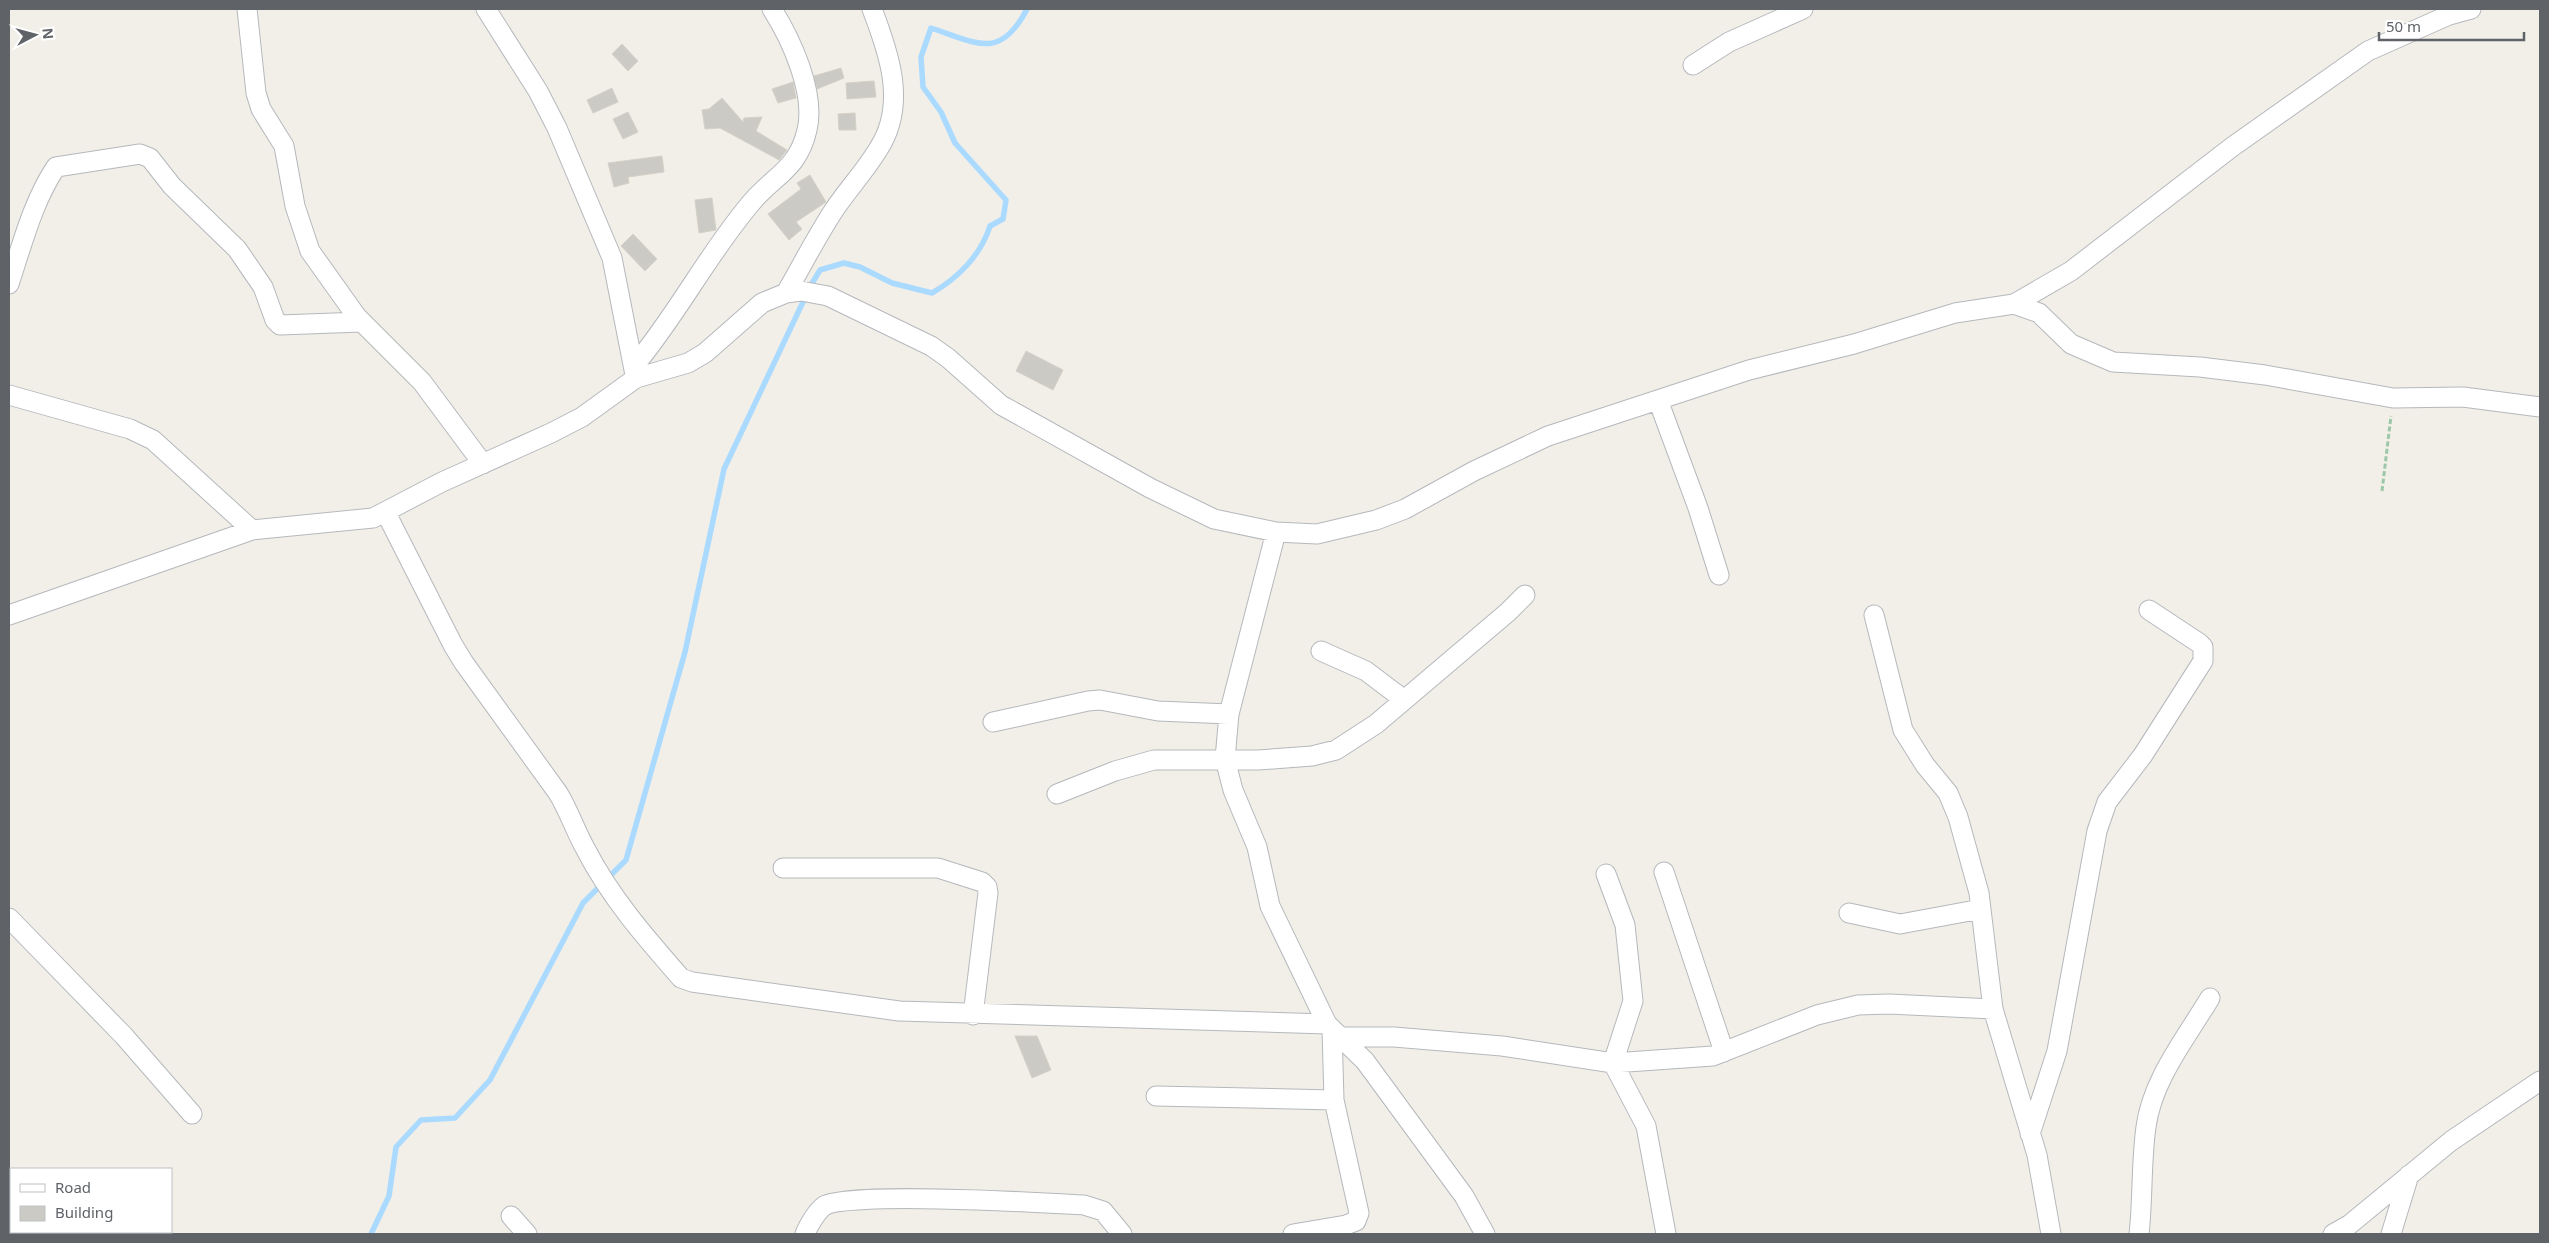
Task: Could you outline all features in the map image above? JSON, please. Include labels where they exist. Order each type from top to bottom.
[{"type":"street","points":[[247,9],[256,93],[261,109],[284,146],[295,206],[310,251],[361,322],[422,382],[484,464]]},
{"type":"street","points":[[486,9],[550,113],[604,241],[618,285],[635,372]]},
{"type":"street","points":[[9,615],[252,530],[373,518],[442,482],[582,417],[635,372],[709,259],[752,202],[787,171],[802,145],[808,128],[807,105],[800,65],[788,36],[772,9]]},
{"type":"street","points":[[786,292],[834,210],[880,147],[892,122],[894,82],[891,63],[872,9]]},
{"type":"street","points":[[1693,65],[1729,42],[1803,9]]},
{"type":"street","points":[[635,372],[688,363],[705,353],[762,303],[786,292],[802,291],[828,296],[930,346],[948,358],[1001,405],[1096,459],[1214,519],[1276,532],[1317,534],[1376,520],[1406,510],[1474,471],[1548,436],[1748,370],[1854,344],[1955,313],[2014,304],[2071,271],[2232,147],[2368,51],[2449,15],[2471,9]]},
{"type":"street","points":[[9,284],[25,236],[56,167],[140,154],[150,158],[172,186],[238,249],[263,287],[274,320],[280,325],[361,322]]},
{"type":"street","points":[[2014,304],[2039,313],[2071,344],[2113,362],[2200,367],[2393,398],[2462,397],[2540,407]]},
{"type":"street","points":[[9,395],[130,429],[153,440],[252,530]]},
{"type":"street","points":[[1658,400],[1698,508],[1719,575]]},
{"type":"street","points":[[386,512],[453,645],[558,793],[568,810],[585,849],[626,913],[681,978],[692,982],[899,1011],[1096,1016],[1333,1030],[1502,1046],[1613,1063],[1713,1056],[1817,1015],[1858,1005],[1890,1004],[1993,1009]]},
{"type":"street","points":[[1276,532],[1229,714],[1225,759],[1233,790],[1257,847],[1270,906],[1333,1030],[1365,1061],[1417,1130],[1464,1196],[1485,1234]]},
{"type":"street","points":[[1057,794],[1114,771],[1154,760],[1258,760],[1312,756],[1336,750],[1376,724],[1403,699],[1508,612],[1524,594]]},
{"type":"street","points":[[2030,1134],[2057,1051],[2097,831],[2107,802],[2143,755],[2203,661],[2203,647],[2199,643],[2149,610]]},
{"type":"street","points":[[1874,615],[1903,730],[1925,765],[1948,793],[1958,817],[1979,892],[1993,1009],[2037,1155],[2051,1234]]},
{"type":"street","points":[[1321,651],[1366,671],[1403,699]]},
{"type":"street","points":[[993,722],[1100,700],[1158,711],[1229,714]]},
{"type":"street","points":[[784,868],[938,868],[982,882],[987,887],[988,893],[973,1014]]},
{"type":"street","points":[[1664,872],[1724,1052]]},
{"type":"street","points":[[1606,874],[1625,925],[1633,1000],[1613,1063],[1646,1126],[1666,1234]]},
{"type":"street","points":[[1849,913],[1900,924],[1981,909]]},
{"type":"street","points":[[9,918],[124,1036],[192,1114]]},
{"type":"street","points":[[2139,1234],[2146,1126],[2154,1099],[2164,1074],[2210,998]]},
{"type":"street","points":[[1293,1234],[1346,1225],[1357,1228],[1359,1213],[1334,1100],[1333,1030]]},
{"type":"street","points":[[2333,1234],[2349,1225],[2450,1141],[2538,1084]]},
{"type":"street","points":[[1156,1096],[1334,1100]]},
{"type":"street","points":[[2391,1234],[2409,1175]]},
{"type":"street","points":[[805,1234],[824,1206],[840,1201],[898,1200],[1084,1206],[1102,1211],[1122,1234]]},
{"type":"street","points":[[511,1216],[527,1234]]},
{"type":"path","points":[[2382,491],[2393,398]]},
{"type":"building","points":[[622,44],[638,61],[628,71],[612,54]]},
{"type":"building","points":[[841,68],[844,78],[817,89],[814,76]]},
{"type":"building","points":[[874,81],[876,97],[847,99],[846,83]]},
{"type":"building","points":[[793,82],[796,98],[778,103],[772,89]]},
{"type":"building","points":[[612,88],[618,102],[593,113],[587,100]]},
{"type":"building","points":[[722,98],[743,122],[744,118],[762,117],[756,131],[787,150],[779,160],[720,128],[705,129],[702,110],[709,109]]},
{"type":"building","points":[[628,112],[638,132],[623,139],[613,119]]},
{"type":"building","points":[[855,113],[856,130],[839,130],[838,114]]},
{"type":"building","points":[[662,156],[664,172],[628,177],[629,183],[614,187],[608,163]]},
{"type":"building","points":[[810,175],[826,202],[796,222],[802,229],[789,240],[768,214],[801,189],[797,183]]},
{"type":"building","points":[[712,198],[716,230],[699,233],[695,200]]},
{"type":"building","points":[[633,234],[657,259],[645,271],[621,246]]},
{"type":"building","points":[[1026,351],[1063,370],[1053,390],[1016,371]]},
{"type":"building","points":[[1015,1036],[1037,1036],[1051,1070],[1032,1078]]},
{"type":"waterway","points":[[371,1234],[389,1196],[396,1147],[421,1120],[455,1118],[490,1080],[583,903],[626,860],[685,652],[724,469],[811,285],[820,270],[844,263],[860,267],[892,283],[932,293],[951,280],[967,265],[981,247],[990,226],[1003,219],[1006,200],[955,143],[941,112],[923,87],[921,57],[931,28],[974,42],[986,44],[997,42],[1007,36],[1027,9]]}]
